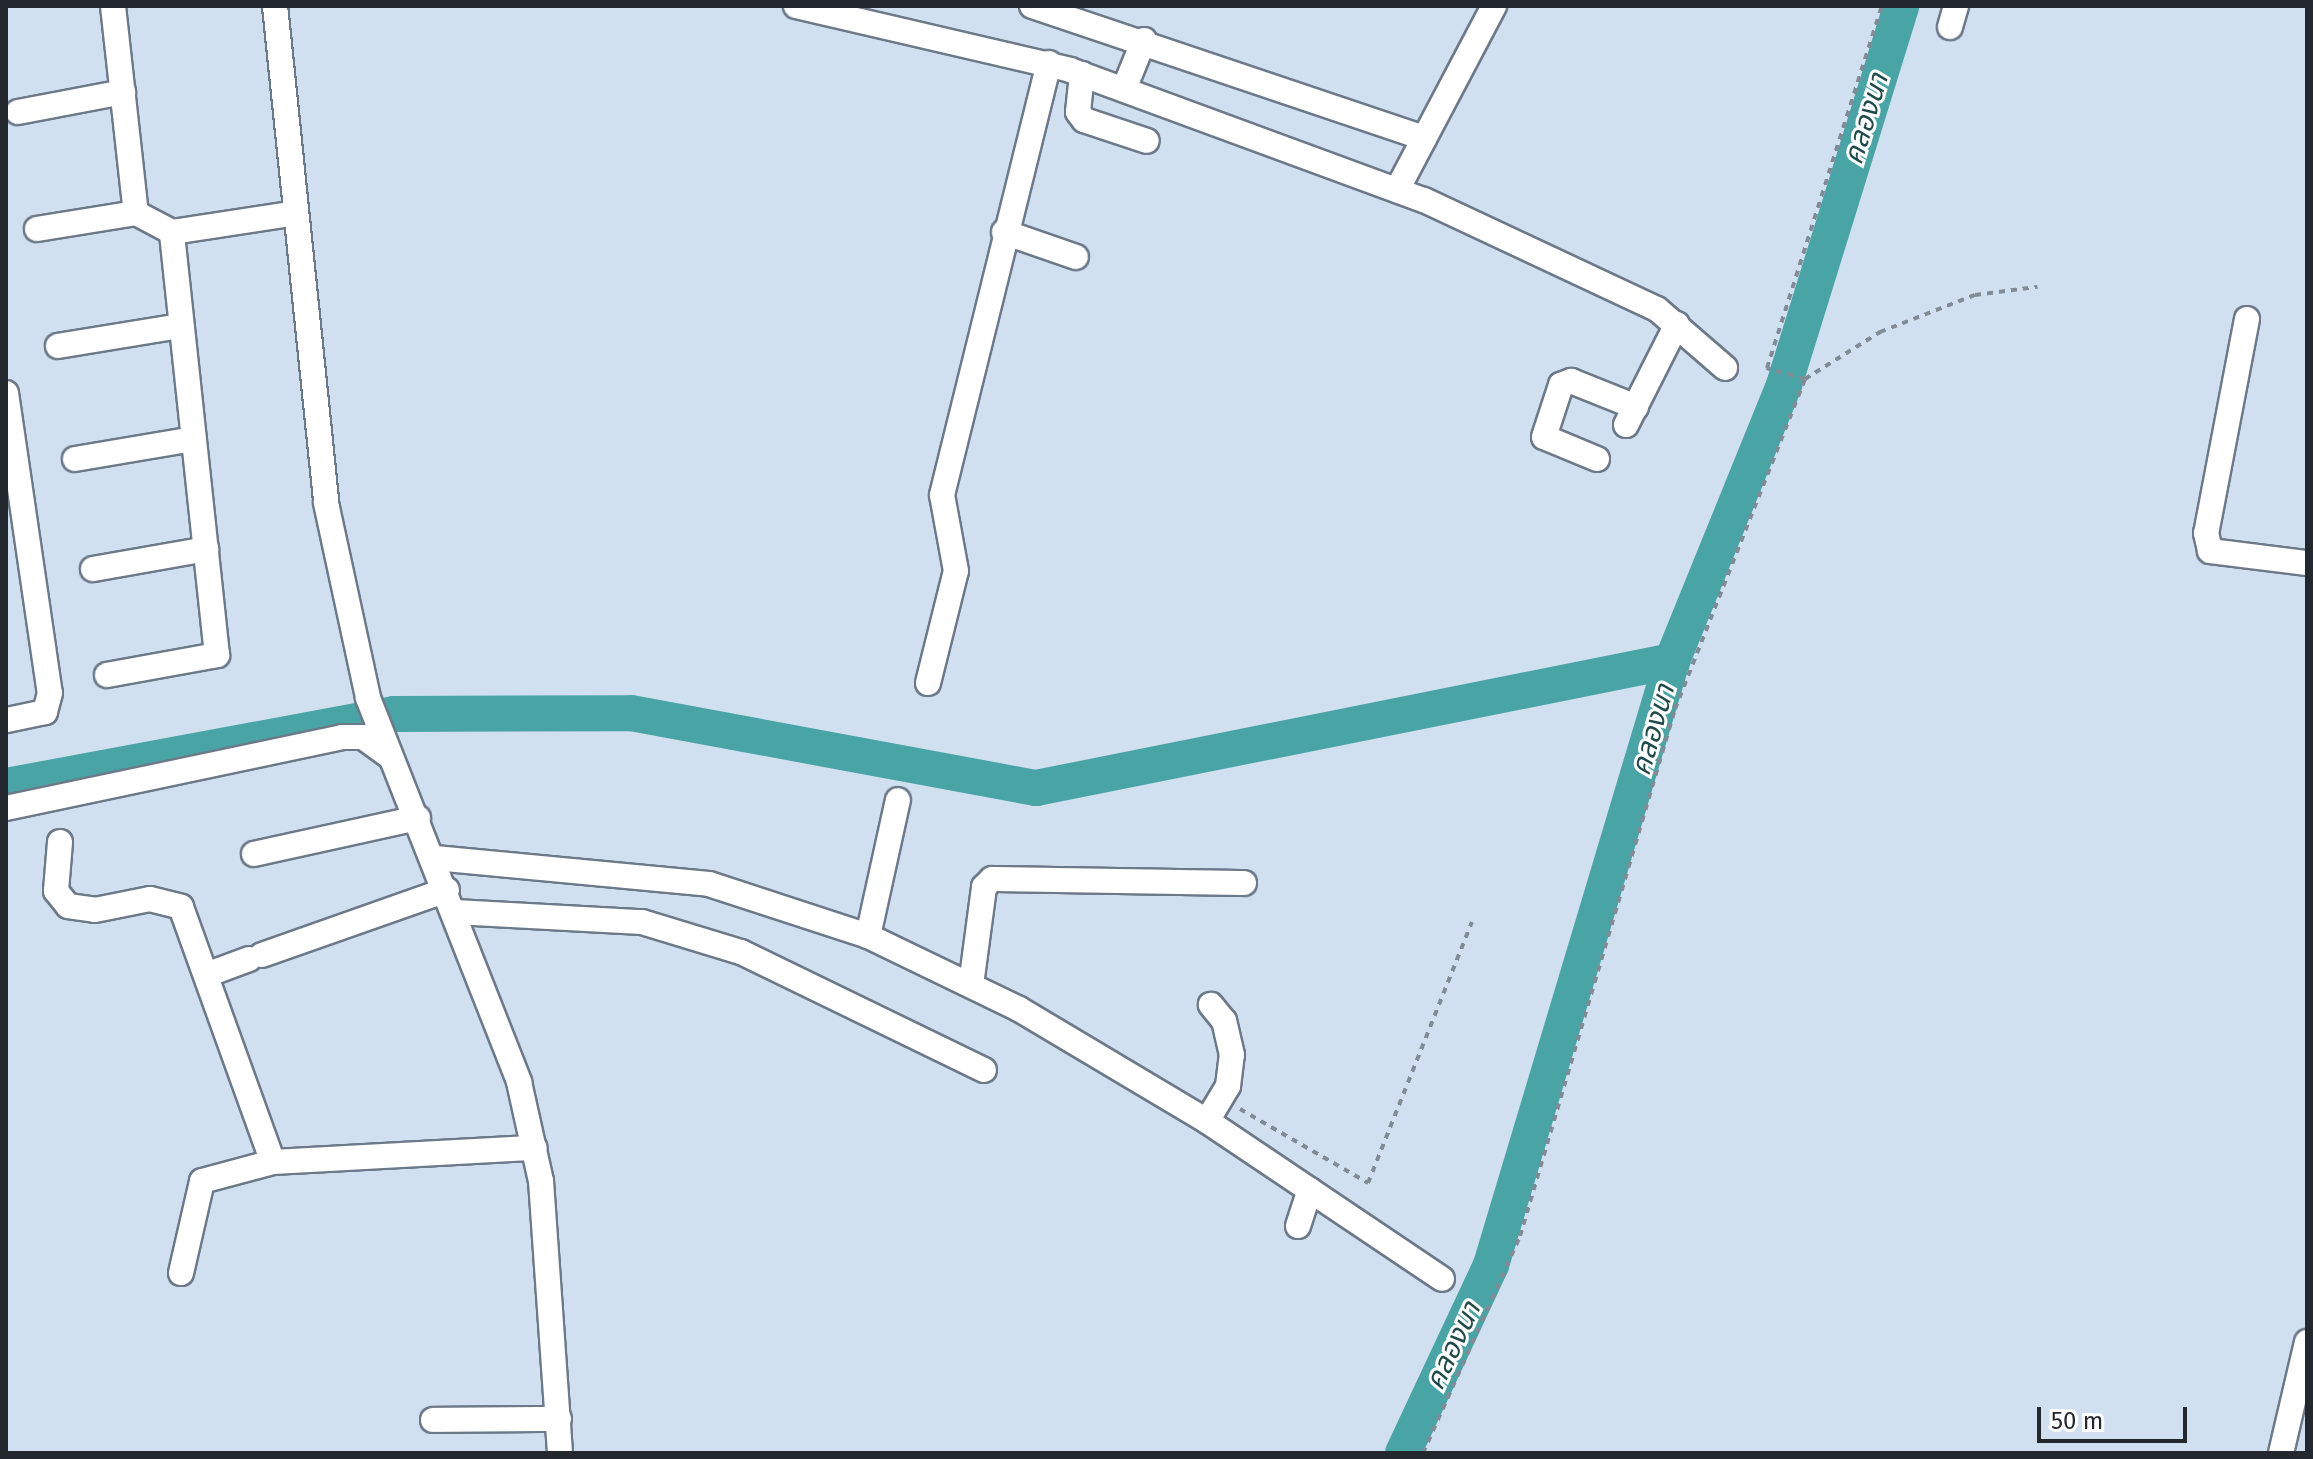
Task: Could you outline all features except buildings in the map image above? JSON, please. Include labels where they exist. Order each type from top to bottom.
[{"type":"street","points":[[113,6],[136,213]]},
{"type":"street","points":[[275,6],[326,503],[368,698],[388,753],[435,858],[519,1082],[535,1148],[560,1453]]},
{"type":"street","points":[[796,6],[1049,63],[1397,190],[1522,241],[1677,324],[1725,368]]},
{"type":"street","points":[[1032,6],[1144,40],[1424,138]]},
{"type":"street","points":[[1397,190],[1494,6]]},
{"type":"street","points":[[1124,89],[1144,40]]},
{"type":"street","points":[[928,683],[956,571],[942,495],[1004,232],[1049,63]]},
{"type":"street","points":[[1082,74],[1078,112],[1084,120],[1147,141]]},
{"type":"street","points":[[18,112],[123,92]]},
{"type":"street","points":[[37,229],[136,213],[172,232],[296,213]]},
{"type":"street","points":[[107,675],[217,655],[172,232]]},
{"type":"street","points":[[1004,232],[1076,257]]},
{"type":"street","points":[[2247,319],[2206,533],[2210,551],[2307,563]]},
{"type":"street","points":[[1597,459],[1534,433],[1566,382],[1631,416],[1677,324]]},
{"type":"street","points":[[58,346],[180,326]]},
{"type":"street","points":[[6,720],[49,708],[17,547],[7,409]]},
{"type":"street","points":[[75,459],[193,439]]},
{"type":"street","points":[[93,569],[206,549]]},
{"type":"street","points":[[6,808],[331,738],[363,737],[388,753]]},
{"type":"street","points":[[868,936],[898,800]]},
{"type":"street","points":[[254,854],[418,818]]},
{"type":"street","points":[[60,842],[61,902],[76,910],[170,899],[189,923],[273,1162]]},
{"type":"street","points":[[435,858],[709,884],[868,936],[971,985],[1207,1121],[1442,1279]]},
{"type":"street","points":[[971,985],[984,887],[992,879],[1244,883]]},
{"type":"street","points":[[206,975],[255,957],[451,901],[642,922],[727,947],[984,1070]]},
{"type":"street","points":[[1207,1121],[1221,1098],[1232,1055],[1224,1021],[1211,1005]]},
{"type":"street","points":[[181,1273],[202,1181],[273,1162],[535,1148]]},
{"type":"street","points":[[1298,1226],[1310,1190]]},
{"type":"street","points":[[2281,1453],[2307,1342]]},
{"type":"street","points":[[433,1420],[559,1419]]},
{"type":"path","points":[[1805,379],[1767,368],[1882,6]]},
{"type":"path","points":[[1423,1453],[1520,1236],[1675,709],[1805,379],[1880,332],[1975,295],[2037,287]]},
{"type":"path","points":[[1221,1098],[1368,1183],[1472,922]]},
{"type":"waterway","name":"คลองนา","points":[[1403,1453],[1491,1265],[1672,661],[1784,385],[1901,6]]},
{"type":"waterway","points":[[6,786],[394,714],[631,713],[1036,788],[1672,661]]}]
